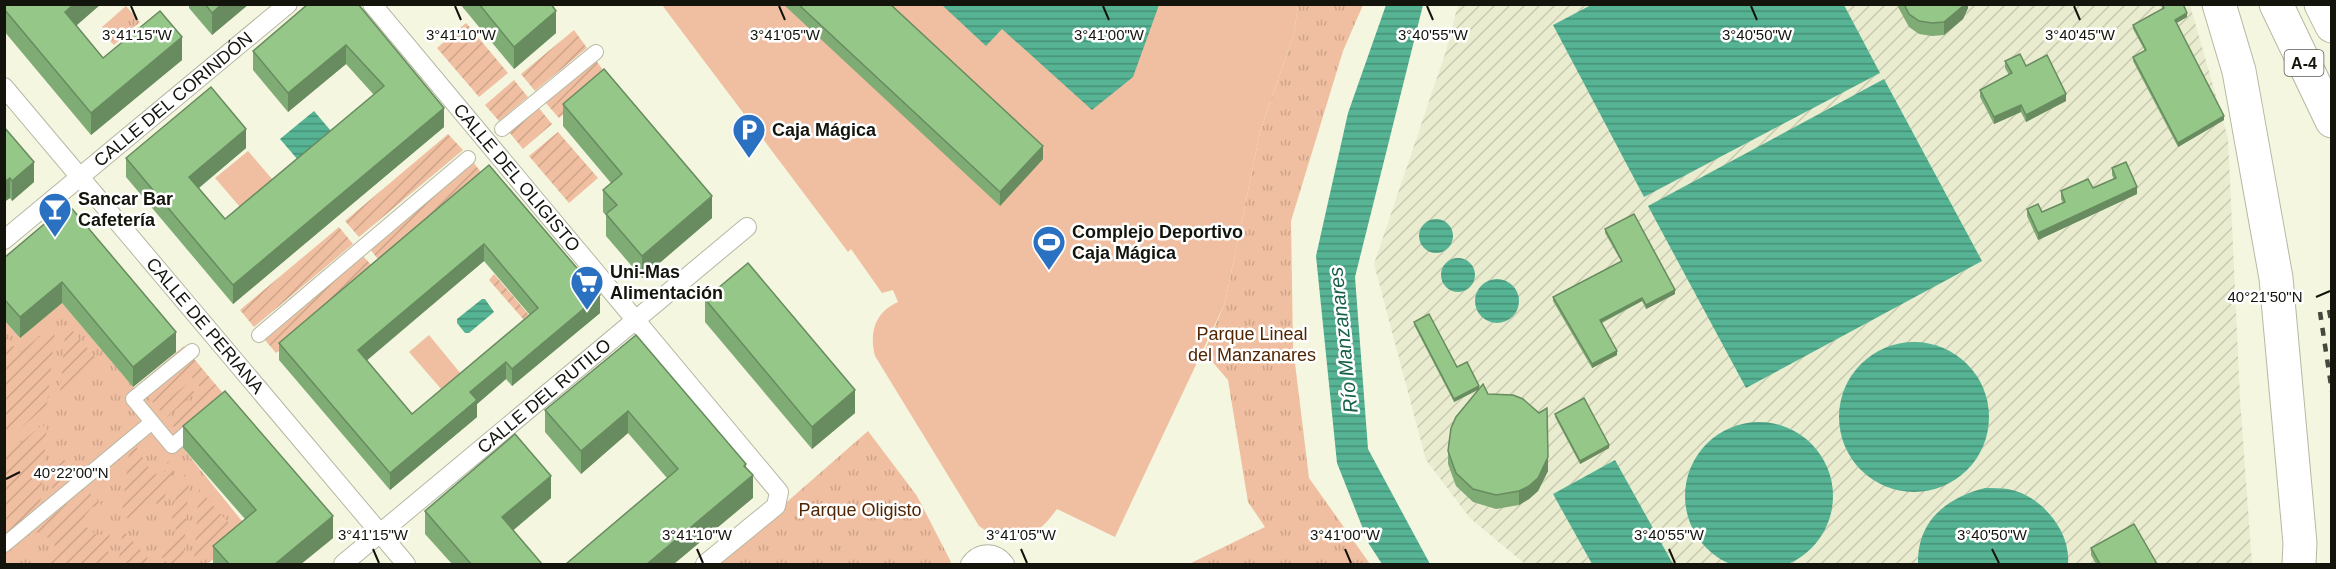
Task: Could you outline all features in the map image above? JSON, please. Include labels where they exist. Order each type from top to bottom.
[{"type":"highway","points":[[2219,4],[2239,71],[2277,278],[2300,543],[2298,564]]},
{"type":"highway","name":"A-4","points":[[2276,4],[2331,121]]},
{"type":"highway","name":"A-4","points":[[2321,4],[2331,26]]},
{"type":"street","name":"CALLE DEL CORINDÓN","points":[[4,240],[288,4]]},
{"type":"street","name":"CALLE DEL OLIGISTO","points":[[372,4],[779,492],[776,506],[705,564]]},
{"type":"street","points":[[502,129],[596,52]]},
{"type":"street","name":"CALLE DE PERIANA","points":[[4,87],[406,564]]},
{"type":"street","points":[[259,334],[468,158]]},
{"type":"street","name":"CALLE DEL RUTILO","points":[[343,564],[747,227]]},
{"type":"street","points":[[192,351],[133,399],[172,446],[205,418]]},
{"type":"street","points":[[4,545],[152,422]]},
{"type":"street","points":[[970,564],[976,557],[988,554],[999,558],[1005,564]]},
{"type":"shaded area","points":[[1458,5],[2190,5],[2228,138],[2240,398],[2252,564],[1525,564],[1470,518],[1426,460],[1374,264],[1446,51]]},
{"type":"green space","name":"Complejo Deportivo Caja Mágica","points":[[662,5],[1298,5],[1294,33],[1260,132],[1225,303],[1115,537],[1057,509],[1040,528],[1022,538],[1002,538],[979,526],[875,356],[873,339],[876,324],[884,311],[898,302],[893,290],[882,293],[851,249],[848,252]]},
{"type":"green space","name":"Parque Lineal del Manzanares","points":[[1298,5],[1363,5],[1343,51],[1291,221],[1293,347],[1309,478],[1370,564],[1189,564],[1265,527],[1248,502],[1228,380],[1204,352],[1225,303],[1260,132],[1294,33]]},
{"type":"green space","points":[[126,6],[140,22],[114,45],[109,40],[109,33],[102,27]]},
{"type":"green space","points":[[466,23],[508,73],[479,97],[437,48]]},
{"type":"green space","points":[[574,30],[587,48],[535,91],[521,74]]},
{"type":"green space","points":[[595,59],[608,77],[559,118],[545,102]]},
{"type":"green space","points":[[514,80],[528,97],[499,121],[485,105]]},
{"type":"green space","points":[[538,107],[552,124],[523,149],[509,132]]},
{"type":"green space","points":[[558,132],[598,178],[569,203],[529,156]]},
{"type":"green space","points":[[448,134],[463,150],[359,237],[345,221]]},
{"type":"green space","points":[[248,151],[279,187],[246,214],[215,178]]},
{"type":"green space","points":[[473,162],[484,176],[381,263],[370,249]]},
{"type":"green space","points":[[339,227],[353,244],[254,327],[240,310]]},
{"type":"green space","points":[[363,256],[375,269],[276,353],[264,339]]},
{"type":"green space","points":[[494,274],[530,316],[524,320],[489,280]]},
{"type":"green space","points":[[62,303],[134,388],[184,346],[231,405],[182,447],[250,531],[207,564],[5,564],[4,320],[20,338]]},
{"type":"green space","points":[[56,323],[47,405],[5,442],[5,336],[19,353]]},
{"type":"green space","points":[[66,323],[99,362],[60,393]]},
{"type":"green space","points":[[429,335],[461,374],[442,390],[409,352]]},
{"type":"green space","points":[[193,358],[222,392],[177,431],[171,423],[205,393],[190,375],[154,404],[148,396]]},
{"type":"green space","points":[[187,384],[195,393],[166,418],[158,408]]},
{"type":"green space","points":[[42,425],[47,427],[40,507],[5,536],[5,456]]},
{"type":"green space","name":"Parque Oligisto","points":[[868,431],[917,496],[951,562],[949,564],[716,564]]},
{"type":"green space","points":[[136,446],[153,475],[167,471],[167,463],[173,459],[176,462],[160,505],[150,501],[144,502],[131,522],[122,512],[129,453]]},
{"type":"green space","points":[[56,456],[60,456],[71,466],[87,467],[51,497]]},
{"type":"green space","points":[[185,474],[189,480],[183,564],[168,564],[160,555],[174,543],[176,526],[170,513]]},
{"type":"green space","points":[[85,489],[103,506],[92,507],[84,517],[85,526],[97,535],[110,533],[107,564],[47,564],[56,551],[53,540],[34,531]]},
{"type":"green space","points":[[199,489],[232,527],[194,559]]},
{"type":"green space","points":[[123,530],[153,564],[118,564]]},
{"type":"water","points":[[1593,4],[1844,5],[1880,73],[1644,197],[1553,25]]},
{"type":"water","points":[[942,5],[1159,5],[1133,77],[1092,110],[1002,29],[986,46]]},
{"type":"water","name":"Río Manzanares","points":[[1386,5],[1423,5],[1355,277],[1368,449],[1430,564],[1382,564],[1369,544],[1337,463],[1316,256],[1348,113]]},
{"type":"water","points":[[1884,79],[1982,261],[1746,388],[1648,206]]},
{"type":"water","points":[[314,111],[331,131],[298,160],[280,139]]},
{"type":"water","points":[[1436,219],[1448,224],[1453,236],[1448,248],[1436,253],[1424,248],[1419,236],[1424,224]]},
{"type":"water","points":[[1458,258],[1470,263],[1475,275],[1470,287],[1458,292],[1446,287],[1441,275],[1446,263]]},
{"type":"water","points":[[1497,279],[1513,285],[1519,301],[1513,317],[1497,323],[1481,317],[1475,301],[1481,285]]},
{"type":"water","points":[[485,299],[494,312],[469,333],[465,333],[457,323],[457,319]]},
{"type":"water","points":[[1914,342],[1943,348],[1967,364],[1983,388],[1989,417],[1983,446],[1967,470],[1943,486],[1914,492],[1885,486],[1861,470],[1845,446],[1839,417],[1845,388],[1861,364],[1885,348]]},
{"type":"water","points":[[1759,422],[1773,423],[1787,428],[1800,434],[1811,444],[1821,455],[1827,468],[1832,482],[1832,510],[1827,524],[1821,537],[1811,548],[1800,558],[1787,564],[1773,569],[1759,570],[1745,569],[1731,564],[1718,558],[1707,548],[1697,537],[1691,524],[1686,510],[1685,496],[1686,482],[1691,468],[1697,455],[1707,444],[1718,434],[1731,428],[1745,423]]},
{"type":"water","points":[[1615,460],[1673,564],[1592,564],[1553,494]]},
{"type":"water","points":[[1985,488],[2008,489],[2020,493],[2032,499],[2052,516],[2065,539],[2068,564],[1918,564],[1919,549],[1928,524],[1946,505],[1971,492]]},
{"type":"building","points":[[4,4],[74,4],[65,12],[103,58],[160,11],[182,37],[91,113],[4,9]]},
{"type":"building","points":[[205,4],[222,4],[212,13]]},
{"type":"building","points":[[308,4],[358,4],[444,108],[233,285],[126,158],[211,87],[246,129],[189,177],[225,219],[384,86],[346,45],[288,93],[253,51]]},
{"type":"building","points":[[479,4],[551,4],[556,11],[514,47]]},
{"type":"building","points":[[798,4],[890,4],[1043,146],[1000,192]]},
{"type":"building","points":[[1904,4],[1964,4],[1944,22],[1932,23],[1919,21],[1909,14]]},
{"type":"building","points":[[2162,4],[2183,4],[2187,13],[2175,20],[2224,116],[2178,143],[2133,57],[2146,50],[2133,25],[2164,8]]},
{"type":"building","points":[[2020,54],[2026,66],[2047,55],[2066,94],[2026,115],[2021,105],[1994,117],[1980,90],[2012,73],[2005,61]]},
{"type":"building","points":[[604,69],[712,196],[642,256],[606,214],[617,205],[603,190],[622,174],[563,104]]},
{"type":"building","points":[[4,127],[34,162],[12,181],[10,178],[4,182]]},
{"type":"building","points":[[2126,162],[2137,187],[2038,233],[2027,209],[2038,204],[2042,212],[2065,202],[2061,191],[2088,179],[2093,188],[2116,178],[2112,168]]},
{"type":"building","points":[[489,165],[600,295],[512,369],[506,362],[470,392],[477,400],[390,473],[279,343]],"holes":[[[484,244],[538,308],[412,414],[358,350]]]},
{"type":"building","points":[[68,204],[176,332],[133,367],[62,282],[20,317],[4,299],[4,258]]},
{"type":"building","points":[[1634,214],[1675,290],[1646,305],[1642,298],[1600,320],[1617,351],[1592,364],[1553,297],[1622,261],[1605,229]]},
{"type":"building","points":[[748,263],[855,390],[812,427],[705,299]]},
{"type":"building","points":[[1429,314],[1457,367],[1467,362],[1479,386],[1454,399],[1414,322]]},
{"type":"building","points":[[636,335],[753,475],[647,564],[566,564],[678,469],[628,411],[581,451],[545,410]]},
{"type":"building","points":[[1483,384],[1488,394],[1513,395],[1523,399],[1539,413],[1547,408],[1548,457],[1538,478],[1519,491],[1496,495],[1473,489],[1456,473],[1448,451],[1451,428],[1456,417]]},
{"type":"building","points":[[225,391],[333,516],[275,564],[229,564],[213,546],[256,510],[183,426]]},
{"type":"building","points":[[1584,398],[1609,445],[1580,461],[1555,414]]},
{"type":"building","points":[[515,434],[551,476],[502,517],[542,564],[471,564],[425,511]]},
{"type":"building","points":[[2134,524],[2157,564],[2100,564],[2091,548]]},
{"type":"railway","points":[[2329,310],[2332,325]]},
{"type":"railway","points":[[2320,312],[2332,392]]},
{"type":"place","name":"Caja Mágica","points":[[749,159]]},
{"type":"place","name":"Sancar Bar Cafetería","points":[[55,238]]},
{"type":"place","name":"Complejo Deportivo Caja Mágica","points":[[1049,271]]},
{"type":"place","name":"Uni-Mas Alimentación","points":[[587,311]]}]
